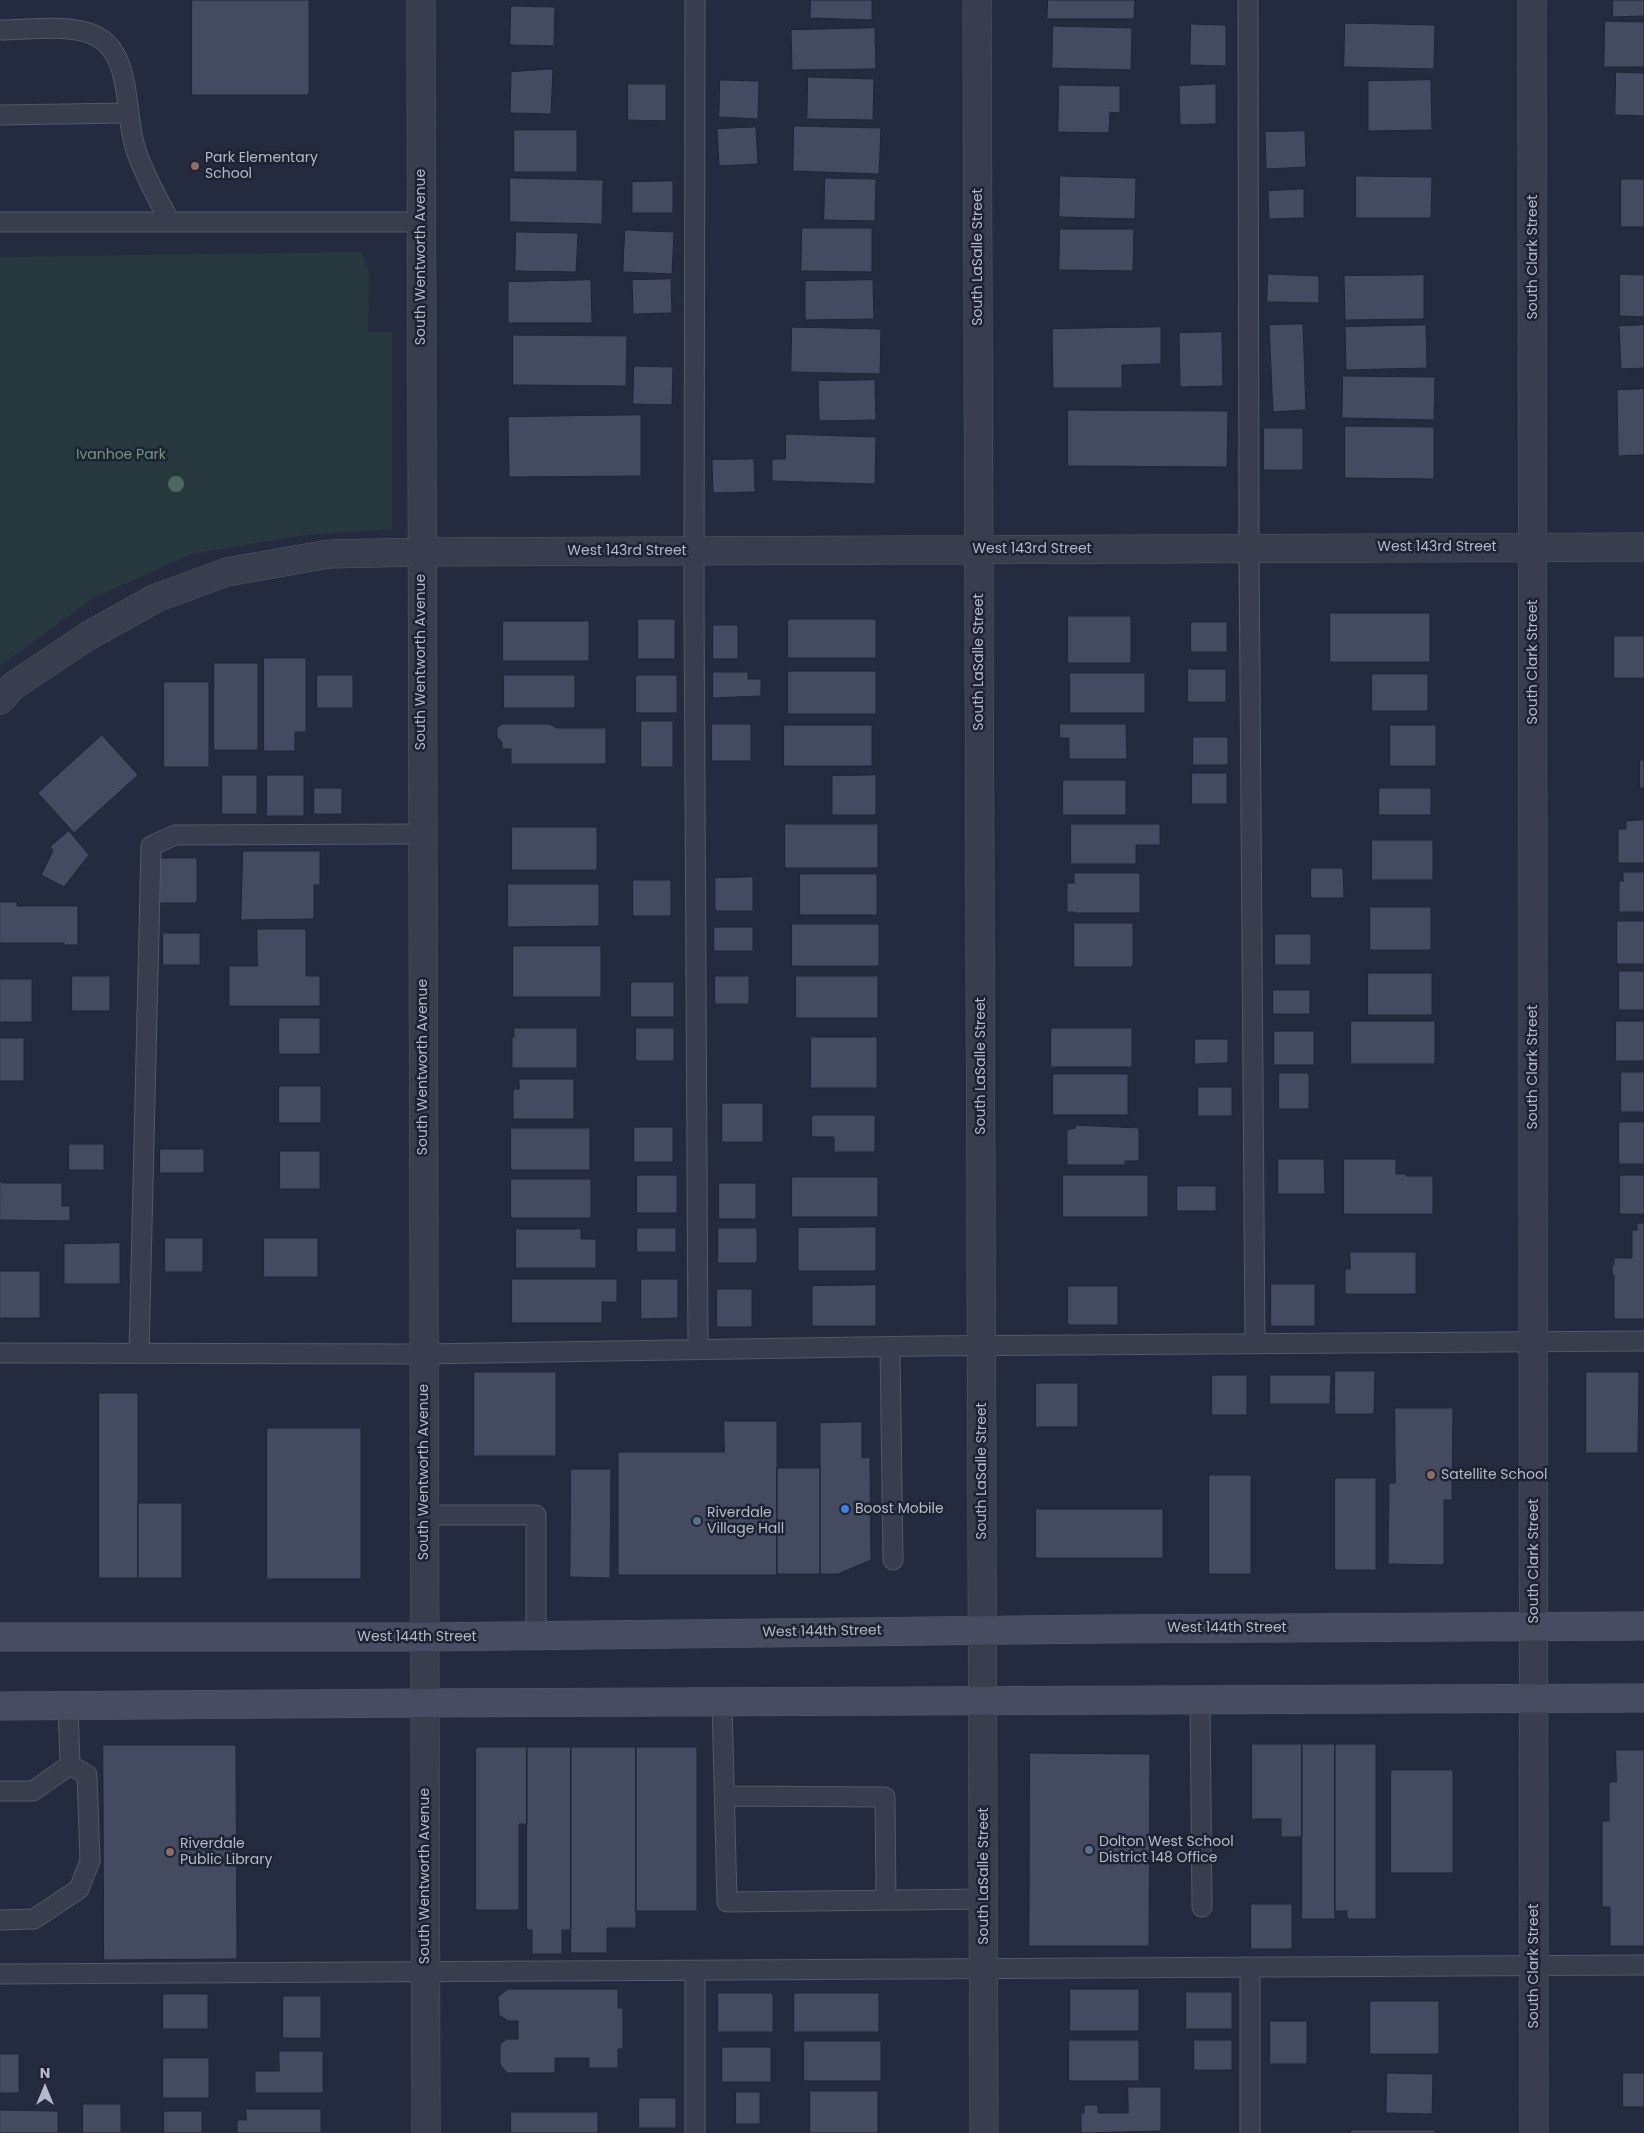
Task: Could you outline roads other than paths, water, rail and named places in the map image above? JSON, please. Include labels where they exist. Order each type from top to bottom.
[{"type":"street","name":"South Wentworth Avenue","points":[[421,0],[426,2133]]},
{"type":"street","name":"South LaSalle Street","points":[[977,0],[984,2133]]},
{"type":"street","name":"South Clark Street","points":[[1532,0],[1534,2133]]},
{"type":"street","name":"West 143rd Street","points":[[0,700],[13,686],[88,636],[156,598],[227,572],[329,554],[421,552],[1644,547]]},
{"type":"street","name":"West 144th Street","points":[[0,1637],[424,1637],[983,1630],[1644,1626]]},
{"type":"street","points":[[0,1706],[1644,1698]]},
{"type":"lane","points":[[695,0],[694,551],[698,1349]]},
{"type":"lane","points":[[1248,0],[1249,548],[1255,1344]]},
{"type":"lane","points":[[0,30],[76,30],[98,37],[112,48],[122,69],[127,112],[136,150],[148,180],[170,222]]},
{"type":"lane","points":[[0,115],[127,112]]},
{"type":"lane","points":[[0,222],[421,222]]},
{"type":"lane","points":[[139,1353],[151,846],[175,835],[422,834]]},
{"type":"lane","points":[[0,1353],[423,1354],[698,1349],[1644,1341]]},
{"type":"lane","points":[[890,1347],[893,1560]]},
{"type":"lane","points":[[424,1515],[536,1515],[536,1636]]},
{"type":"lane","points":[[1200,1700],[1202,1907]]},
{"type":"lane","points":[[722,1702],[727,1902],[984,1899]]},
{"type":"lane","points":[[68,1706],[70,1765]]},
{"type":"lane","points":[[0,1791],[33,1791],[70,1765]]},
{"type":"lane","points":[[0,1920],[34,1919],[79,1889],[90,1861],[87,1775],[70,1765]]},
{"type":"lane","points":[[725,1796],[885,1797],[886,1900]]},
{"type":"lane","points":[[0,1974],[1644,1965]]},
{"type":"lane","points":[[1250,1968],[1250,2133]]},
{"type":"lane","points":[[695,1971],[695,2133]]},
{"type":"place","name":"Park Elementary School","points":[[195,166]]},
{"type":"place","name":"Satellite School","points":[[1431,1475]]},
{"type":"place","name":"Boost Mobile","points":[[845,1509]]},
{"type":"place","name":"Riverdale Village Hall","points":[[697,1521]]},
{"type":"place","name":"Dolton West School District 148 Office","points":[[1089,1850]]},
{"type":"place","name":"Riverdale Public Library","points":[[170,1852]]},
{"type":"park label","name":"Ivanhoe Park","points":[[121,455]]}]
